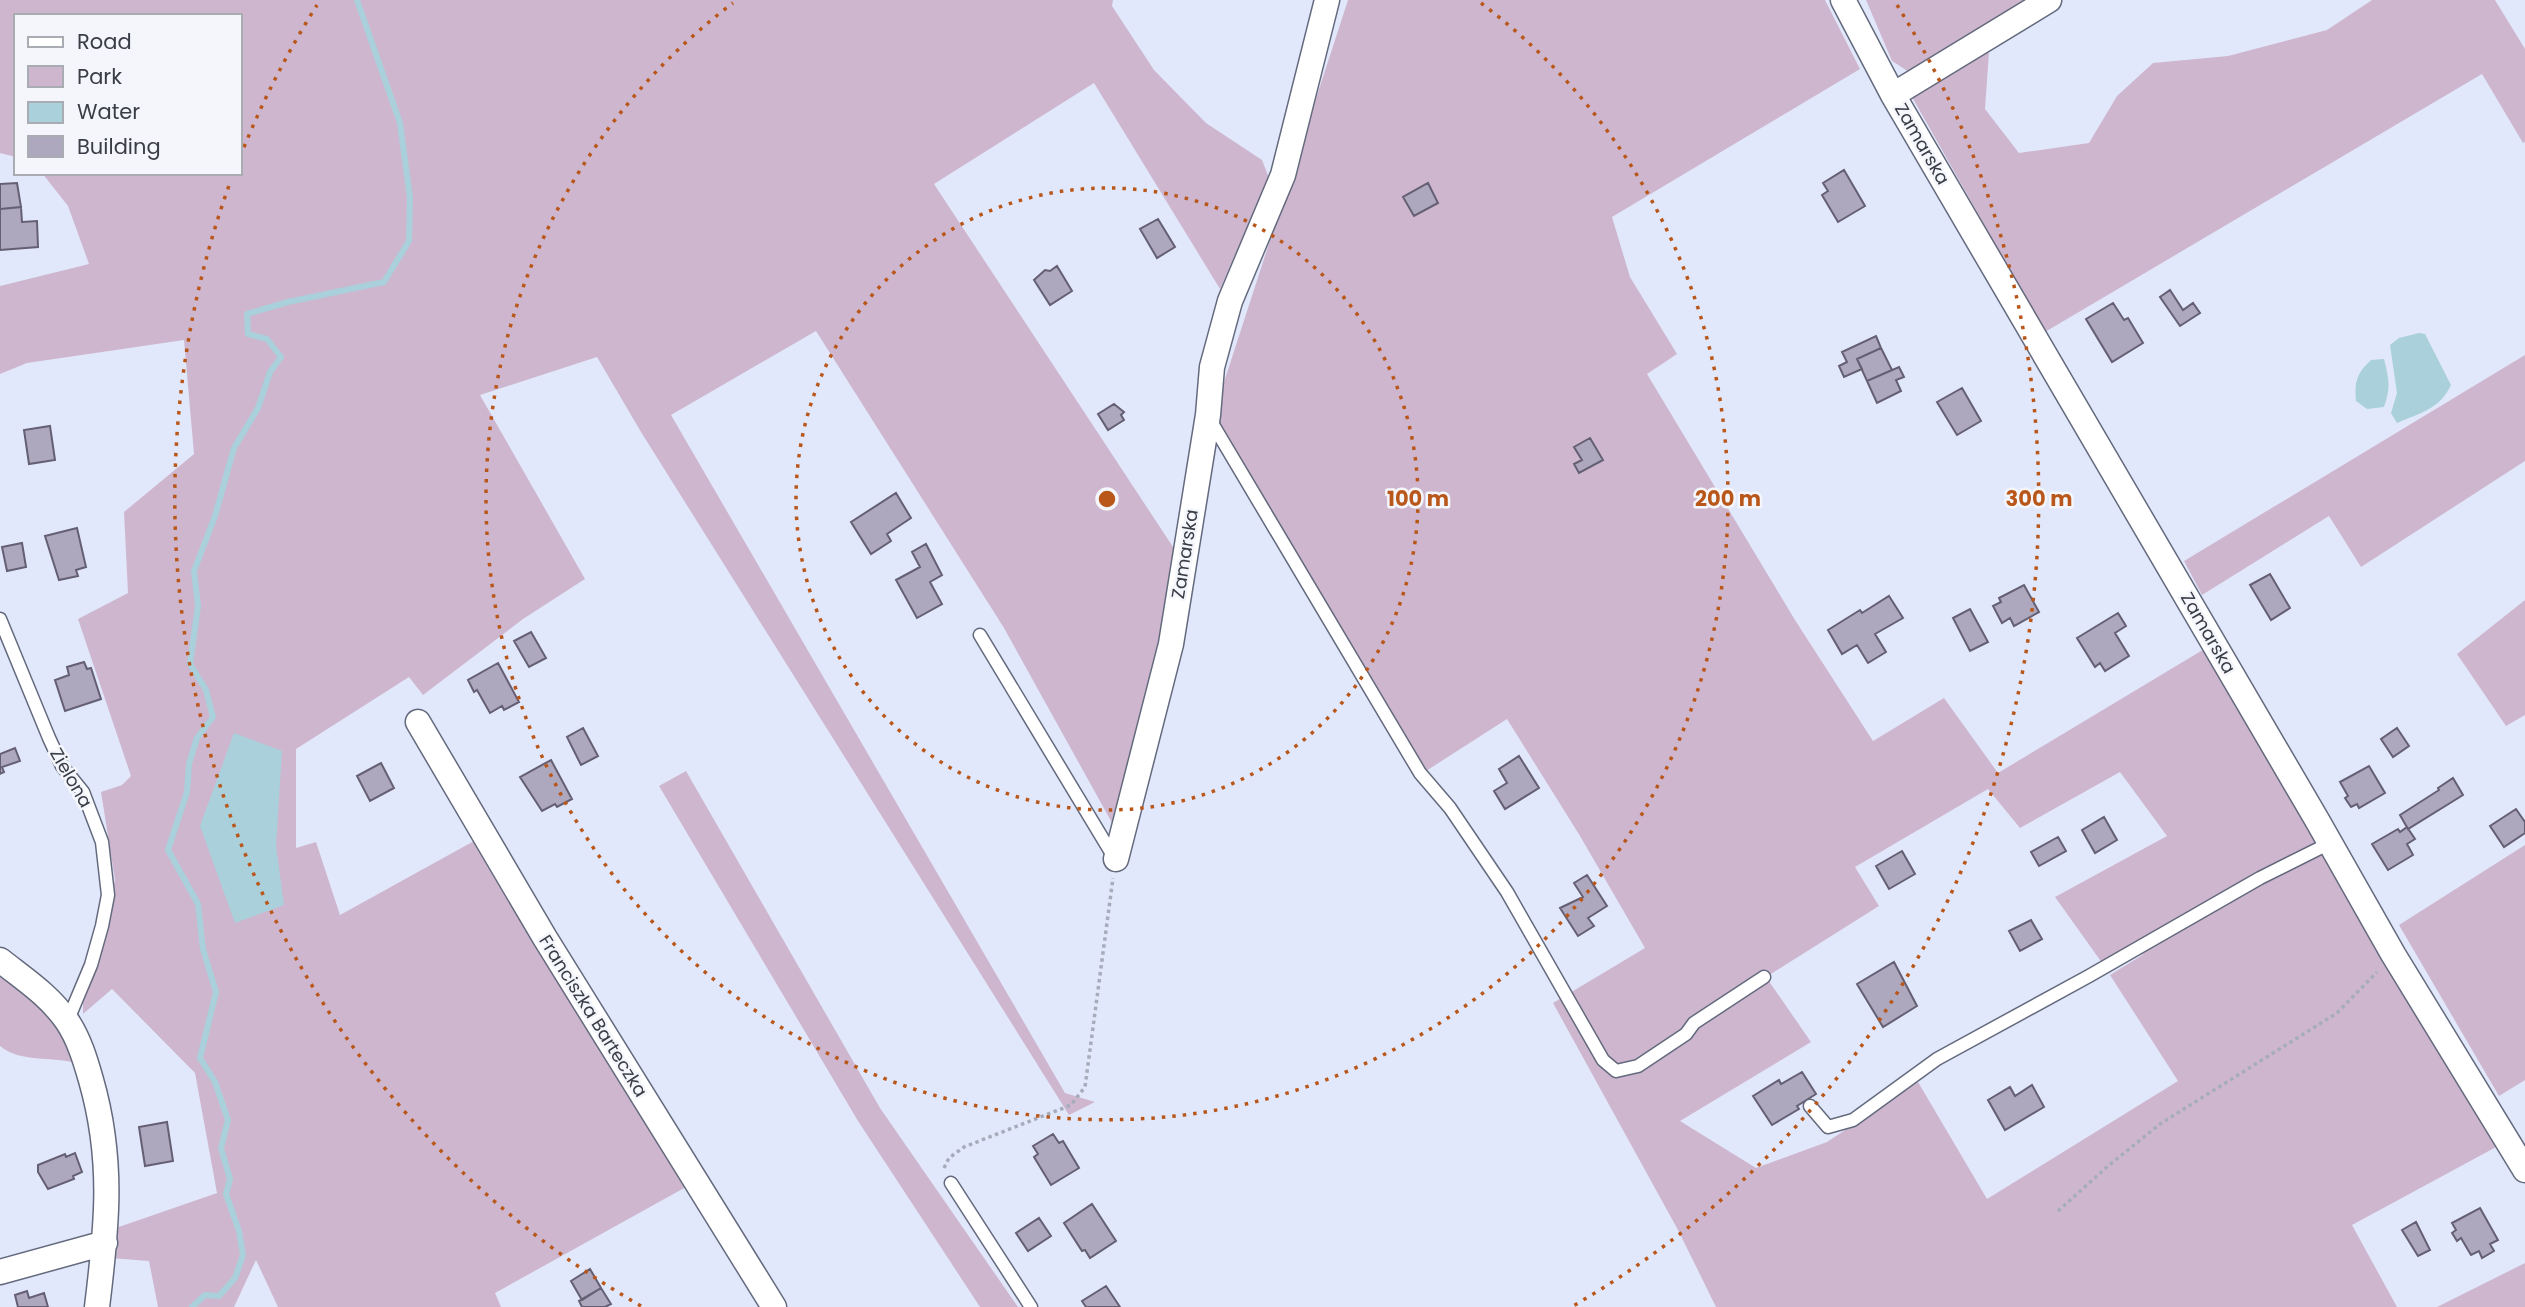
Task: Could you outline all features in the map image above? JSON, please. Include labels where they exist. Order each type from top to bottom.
[{"type":"street","name":"Zamarska","points":[[1116,859],[1171,644],[1208,415],[1212,367],[1230,301],[1283,175],[1327,0]]},
{"type":"street","name":"Zamarska","points":[[1843,0],[1893,95],[2393,954],[2525,1170]]},
{"type":"street","name":"Zamarska","points":[[1893,95],[2049,0]]},
{"type":"street","name":"Franciszka Barteczka","points":[[418,722],[545,938],[775,1307]]},
{"type":"street","points":[[0,960],[45,994],[67,1022],[82,1048],[100,1109],[108,1172],[105,1243],[97,1307]]},
{"type":"street","points":[[0,1272],[105,1243]]},
{"type":"lane","points":[[1208,415],[1420,773],[1450,808],[1507,892],[1602,1060],[1616,1071],[1637,1066],[1686,1034],[1694,1023],[1764,977]]},
{"type":"lane","name":"Zielona","points":[[0,619],[48,738],[62,766],[83,792],[102,842],[108,895],[102,926],[91,965],[67,1022]]},
{"type":"lane","points":[[980,635],[1116,859]]},
{"type":"lane","points":[[1810,1106],[1828,1127],[1853,1119],[1937,1059],[2260,878],[2330,843]]},
{"type":"lane","points":[[951,1183],[1031,1307]]},
{"type":"path","points":[[951,1183],[943,1169],[949,1158],[964,1147],[1071,1105],[1085,1087],[1116,859]]},
{"type":"path","points":[[2058,1211],[2108,1166],[2161,1124],[2337,1013],[2393,954]]},
{"type":"green space","points":[[0,0],[1113,0],[1112,6],[1154,70],[1206,123],[1262,160],[1269,178],[1220,289],[1094,83],[934,184],[1177,553],[1166,638],[1116,830],[1004,628],[816,331],[671,415],[1065,1093],[1095,1102],[1069,1115],[641,432],[597,357],[480,395],[585,579],[523,619],[423,695],[409,677],[296,749],[296,848],[316,842],[340,915],[474,841],[686,1187],[495,1293],[501,1307],[278,1307],[256,1260],[234,1307],[158,1307],[149,1261],[109,1258],[113,1229],[217,1193],[195,1073],[112,989],[83,1014],[83,1002],[115,880],[101,792],[122,785],[131,776],[78,619],[128,593],[124,512],[194,454],[184,340],[27,363],[0,374],[0,286],[89,264],[68,206],[44,175],[242,175],[242,14],[14,14],[14,156],[0,153]]},
{"type":"green space","points":[[1348,0],[1825,0],[1860,69],[1612,217],[1630,277],[1677,354],[1647,374],[1795,620],[1873,741],[1944,698],[1998,773],[2206,648],[2498,1146],[2352,1225],[2397,1307],[1716,1307],[1678,1230],[1553,1003],[1645,948],[1580,836],[1507,719],[1426,771],[1213,416]],"holes":[[[2120,772],[2167,836],[2055,897],[2105,967],[2144,954],[2110,975],[2178,1081],[1987,1199],[1918,1082],[1827,1142],[1756,1168],[1680,1121],[1811,1042],[1766,977],[1879,906],[1855,867],[1988,789],[2020,828]]]},
{"type":"green space","points":[[1866,0],[2027,0],[1909,72],[1892,61]]},
{"type":"green space","points":[[2372,0],[2495,0],[2525,49],[2525,142],[2523,143],[2482,74],[2045,332],[1912,97],[1989,52],[1985,109],[2019,153],[2089,143],[2117,96],[2153,63],[2228,56],[2327,30]]},
{"type":"green space","points":[[2525,355],[2525,461],[2361,567],[2329,516],[2202,595],[2184,561]]},
{"type":"green space","points":[[2525,600],[2525,715],[2506,726],[2457,654]]},
{"type":"green space","points":[[686,771],[880,1108],[1018,1307],[980,1307],[858,1121],[659,786]]},
{"type":"green space","points":[[2525,845],[2525,1080],[2499,1096],[2399,925]]},
{"type":"green space","points":[[0,970],[39,1000],[82,1065],[18,1055],[0,1046]]},
{"type":"green space","points":[[2525,1263],[2525,1307],[2437,1307]]},
{"type":"water","points":[[2425,334],[2451,385],[2435,405],[2397,423],[2391,413],[2397,393],[2390,345],[2399,338]]},
{"type":"water","points":[[2384,359],[2388,394],[2384,407],[2367,409],[2356,401],[2358,378],[2371,360]]},
{"type":"water","points":[[234,733],[282,751],[276,846],[284,905],[235,923],[200,826]]},
{"type":"building","points":[[1844,170],[1865,206],[1838,222],[1822,195],[1828,191],[1823,183]]},
{"type":"building","points":[[17,183],[21,207],[0,209],[0,184]]},
{"type":"building","points":[[1428,183],[1438,203],[1414,216],[1403,197]]},
{"type":"building","points":[[21,207],[22,222],[37,221],[38,247],[0,250],[0,209]]},
{"type":"building","points":[[1158,219],[1175,247],[1157,258],[1140,229]]},
{"type":"building","points":[[1057,266],[1072,291],[1050,305],[1034,280],[1045,270],[1050,271]]},
{"type":"building","points":[[2170,290],[2183,310],[2193,303],[2200,313],[2180,326],[2160,297]]},
{"type":"building","points":[[2113,303],[2124,320],[2128,318],[2143,343],[2112,362],[2086,319]]},
{"type":"building","points":[[1876,336],[1881,348],[1857,359],[1862,369],[1844,377],[1839,366],[1847,362],[1842,352]]},
{"type":"building","points":[[1881,348],[1892,370],[1867,381],[1857,359]]},
{"type":"building","points":[[1899,367],[1904,377],[1896,380],[1901,391],[1877,403],[1867,381]]},
{"type":"building","points":[[1962,388],[1981,421],[1957,435],[1937,402]]},
{"type":"building","points":[[1114,404],[1124,412],[1121,415],[1124,420],[1108,430],[1098,414]]},
{"type":"building","points":[[50,426],[55,460],[29,464],[24,430]]},
{"type":"building","points":[[1590,438],[1603,460],[1579,473],[1574,464],[1582,460],[1574,447]]},
{"type":"building","points":[[896,493],[911,518],[887,534],[891,541],[871,554],[851,522]]},
{"type":"building","points":[[77,528],[86,567],[76,570],[78,576],[59,580],[45,536]]},
{"type":"building","points":[[22,543],[26,567],[7,571],[2,547]]},
{"type":"building","points":[[926,544],[942,575],[930,582],[942,604],[917,618],[896,580],[920,567],[912,552]]},
{"type":"building","points":[[2270,574],[2290,608],[2271,620],[2250,585]]},
{"type":"building","points":[[2024,585],[2039,612],[2014,626],[2010,618],[2002,623],[1993,606],[2001,602],[1999,598]]},
{"type":"building","points":[[1889,596],[1903,618],[1875,634],[1886,652],[1868,663],[1857,645],[1842,654],[1828,630]]},
{"type":"building","points":[[1970,609],[1988,642],[1970,651],[1953,618]]},
{"type":"building","points":[[2118,613],[2126,626],[2115,633],[2129,656],[2105,671],[2100,663],[2095,667],[2077,638]]},
{"type":"building","points":[[531,632],[546,658],[529,667],[514,641]]},
{"type":"building","points":[[84,662],[87,669],[91,668],[101,699],[65,711],[55,680],[69,675],[67,667]]},
{"type":"building","points":[[498,663],[519,702],[504,710],[502,706],[490,713],[468,680]]},
{"type":"building","points":[[583,728],[598,756],[581,765],[567,737]]},
{"type":"building","points":[[2397,728],[2409,746],[2393,757],[2381,739]]},
{"type":"building","points":[[15,748],[20,761],[2,767],[4,772],[0,774],[0,754]]},
{"type":"building","points":[[1519,756],[1539,788],[1505,809],[1494,791],[1507,783],[1499,769]]},
{"type":"building","points":[[551,760],[572,799],[542,811],[520,777]]},
{"type":"building","points":[[381,763],[394,788],[370,801],[357,776]]},
{"type":"building","points":[[2369,766],[2385,793],[2359,808],[2357,804],[2351,807],[2340,782]]},
{"type":"building","points":[[2453,778],[2463,795],[2408,829],[2400,815]]},
{"type":"building","points":[[2516,809],[2525,822],[2525,833],[2504,847],[2490,826]]},
{"type":"building","points":[[2104,817],[2117,840],[2095,853],[2082,830]]},
{"type":"building","points":[[2407,827],[2415,839],[2407,844],[2413,855],[2388,870],[2372,844],[2398,829],[2400,832]]},
{"type":"building","points":[[2058,837],[2066,851],[2039,866],[2031,852]]},
{"type":"building","points":[[1902,851],[1915,874],[1889,889],[1876,866]]},
{"type":"building","points":[[1587,875],[1607,906],[1588,918],[1594,926],[1578,936],[1560,908],[1583,897],[1574,883]]},
{"type":"building","points":[[2031,920],[2042,939],[2020,951],[2009,931]]},
{"type":"building","points":[[1894,962],[1917,1006],[1883,1027],[1857,984]]},
{"type":"building","points":[[1802,1072],[1816,1094],[1797,1106],[1799,1109],[1772,1125],[1753,1096],[1779,1080],[1781,1084]]},
{"type":"building","points":[[2032,1085],[2044,1107],[2005,1130],[1988,1100],[2010,1087],[2015,1096]]},
{"type":"building","points":[[167,1122],[173,1161],[145,1166],[139,1127]]},
{"type":"building","points":[[1053,1134],[1059,1143],[1063,1141],[1079,1168],[1051,1185],[1034,1157],[1038,1154],[1033,1146]]},
{"type":"building","points":[[75,1153],[82,1172],[73,1176],[74,1179],[48,1189],[38,1172],[38,1165],[65,1154],[66,1157]]},
{"type":"building","points":[[1092,1204],[1116,1241],[1090,1258],[1085,1250],[1082,1251],[1064,1223]]},
{"type":"building","points":[[2480,1208],[2498,1240],[2490,1244],[2494,1251],[2482,1258],[2479,1251],[2471,1255],[2461,1238],[2457,1241],[2452,1233],[2456,1230],[2452,1223]]},
{"type":"building","points":[[1039,1218],[1051,1236],[1028,1251],[1016,1233]]},
{"type":"building","points":[[2416,1222],[2430,1250],[2418,1256],[2402,1230]]},
{"type":"building","points":[[590,1269],[601,1288],[582,1300],[571,1281]]},
{"type":"building","points":[[1106,1286],[1120,1307],[1086,1307],[1082,1301]]},
{"type":"building","points":[[601,1288],[611,1304],[605,1307],[582,1307],[579,1301]]},
{"type":"building","points":[[27,1291],[29,1298],[44,1293],[48,1307],[18,1307],[15,1295]]},
{"type":"waterway","points":[[192,1307],[205,1295],[219,1296],[235,1278],[243,1255],[239,1231],[226,1194],[230,1179],[221,1148],[228,1120],[215,1082],[200,1058],[216,992],[203,949],[198,904],[168,850],[187,792],[189,764],[197,738],[213,717],[206,690],[190,664],[198,606],[194,571],[215,516],[234,448],[258,408],[270,372],[281,357],[267,339],[248,334],[247,314],[288,302],[384,282],[409,241],[410,198],[400,123],[357,0]]}]
